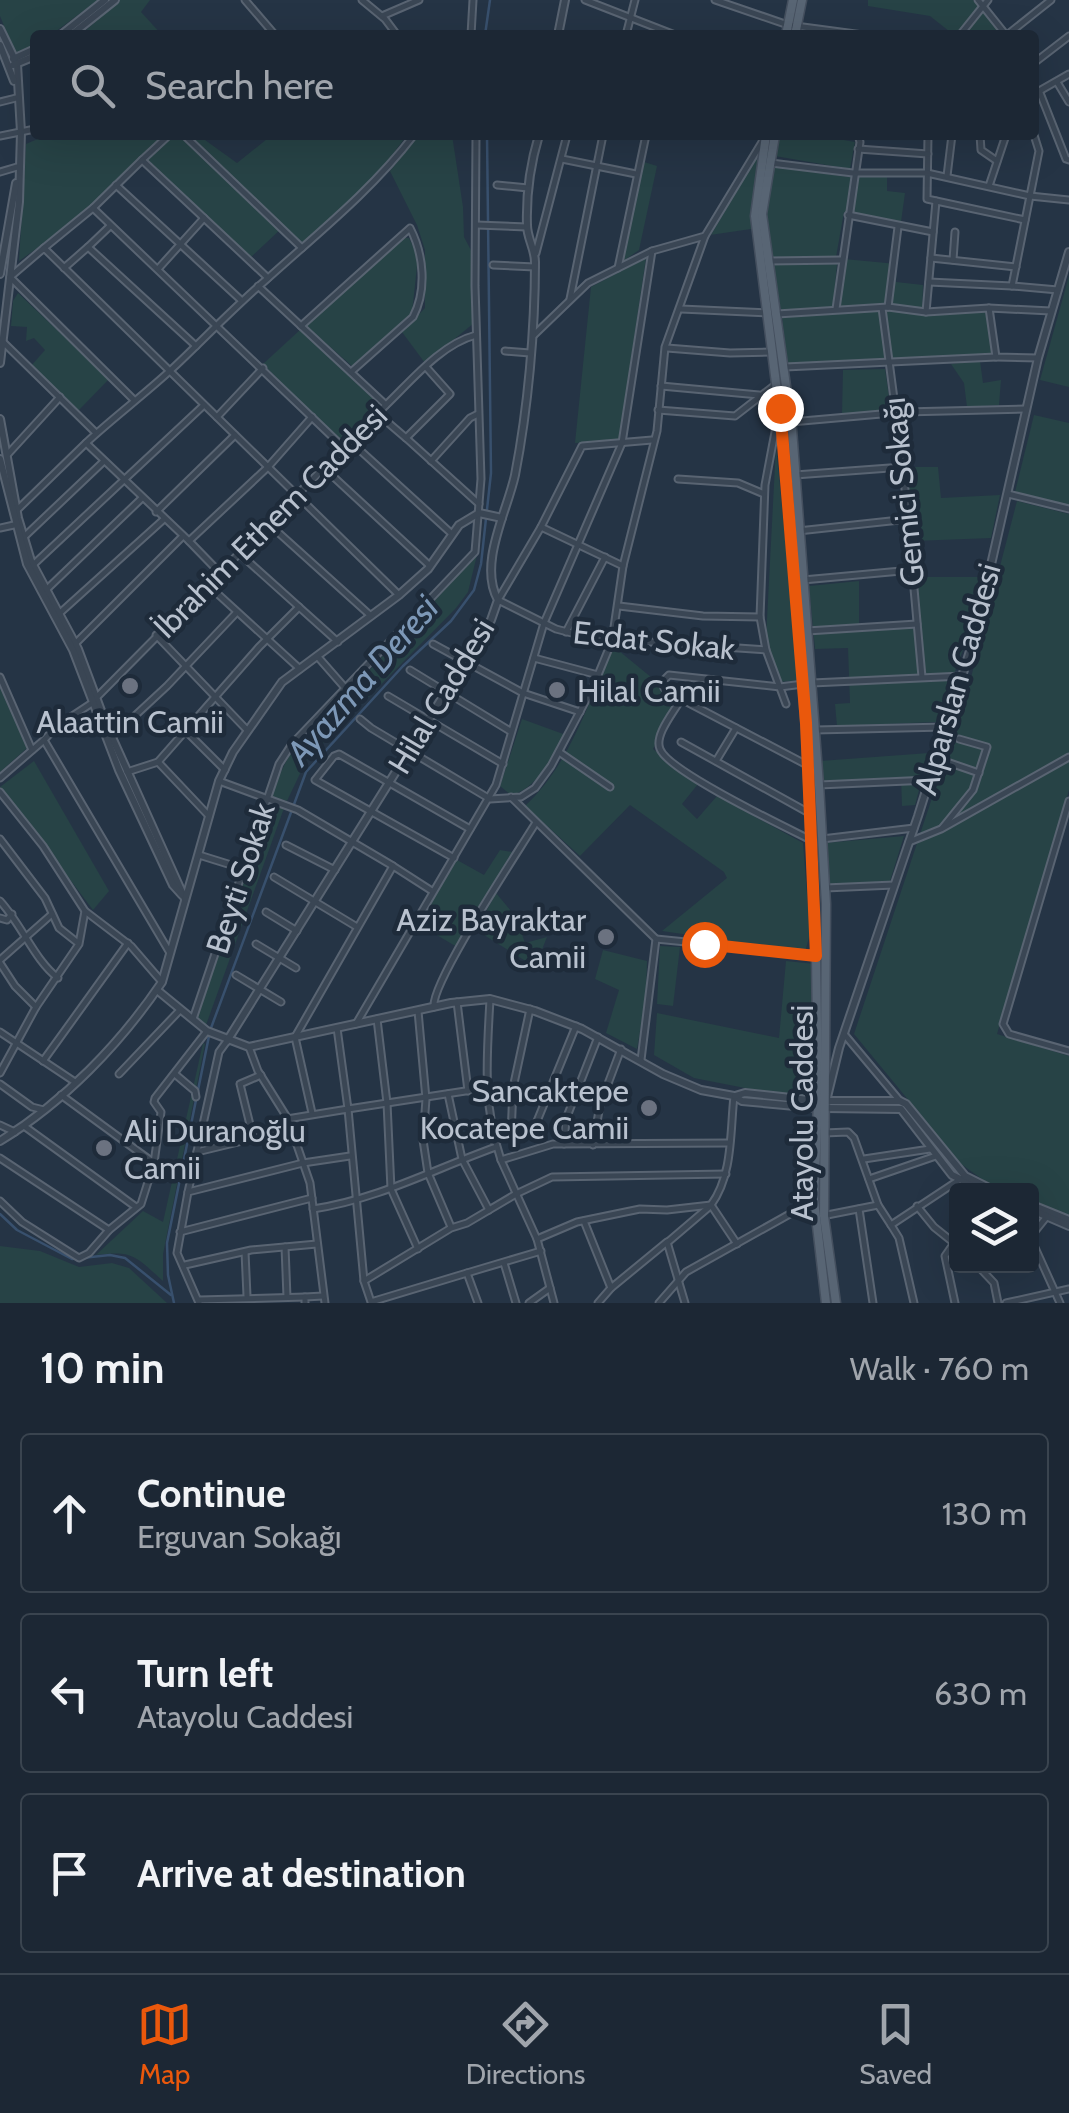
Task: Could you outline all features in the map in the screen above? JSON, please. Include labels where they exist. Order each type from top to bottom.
[{"type":"main road","points":[[791,30],[793,0]]},
{"type":"main road","points":[[791,30],[802,0]]},
{"type":"main road","name":"Atayolu Caddesi","points":[[767,140],[755,216],[791,422],[807,631],[807,765],[810,813],[824,888],[826,1049],[814,1200],[836,1303]]},
{"type":"main road","name":"Atayolu Caddesi","points":[[768,140],[762,214],[770,261],[773,352],[818,785],[816,956],[824,1133],[819,1217],[826,1303]]},
{"type":"street","points":[[66,30],[105,0]]},
{"type":"street","points":[[77,30],[114,0]]},
{"type":"street","points":[[244,0],[271,30]]},
{"type":"street","points":[[362,0],[394,30]]},
{"type":"street","points":[[382,16],[420,0]]},
{"type":"street","points":[[471,30],[473,0]]},
{"type":"street","points":[[559,30],[564,0]]},
{"type":"street","points":[[585,0],[661,30]]},
{"type":"street","points":[[627,30],[636,0]]},
{"type":"street","points":[[715,0],[791,30]]},
{"type":"street","points":[[1012,30],[1051,0]]},
{"type":"street","points":[[963,30],[982,2],[1002,30]]},
{"type":"street","points":[[0,30],[26,131],[10,277],[3,298],[0,362]]},
{"type":"street","points":[[1039,59],[1069,36]]},
{"type":"street","points":[[0,45],[10,62],[26,131],[0,274]]},
{"type":"street","points":[[1039,93],[1069,74]]},
{"type":"street","points":[[1057,82],[1069,102]]},
{"type":"street","points":[[0,102],[16,98]]},
{"type":"street","points":[[1039,98],[1069,160]]},
{"type":"street","points":[[0,136],[26,131]]},
{"type":"street","points":[[10,277],[93,208],[163,140]]},
{"type":"street","points":[[189,140],[302,248]]},
{"type":"street","points":[[16,511],[96,433],[169,372],[387,169],[410,140]]},
{"type":"street","name":"Beyti Sokak","points":[[192,1019],[279,764],[292,744],[476,552],[483,514],[479,504],[477,335],[485,225],[476,140]]},
{"type":"street","name":"Hilal Caddesi","points":[[227,1041],[490,620],[498,600],[492,589],[494,558],[515,476],[534,335],[535,255],[527,227],[528,174],[538,140]]},
{"type":"street","points":[[535,255],[566,140]]},
{"type":"street","points":[[570,300],[602,140]]},
{"type":"street","points":[[618,268],[645,140]]},
{"type":"street","points":[[360,719],[490,799],[521,797],[534,788],[581,712],[612,641],[623,566],[654,440],[665,348],[706,236],[765,140]]},
{"type":"street","points":[[836,309],[858,140]]},
{"type":"street","points":[[928,140],[927,198],[1026,220]]},
{"type":"street","points":[[947,176],[951,140]]},
{"type":"street","points":[[980,140],[981,150],[997,161]]},
{"type":"street","points":[[989,186],[1004,140]]},
{"type":"street","points":[[1012,286],[1039,152],[1035,140]]},
{"type":"street","points":[[858,148],[928,154]]},
{"type":"street","points":[[562,159],[636,174]]},
{"type":"street","points":[[142,160],[268,278]]},
{"type":"street","points":[[768,162],[853,172],[947,176],[1030,196],[1069,200]]},
{"type":"street","points":[[0,172],[17,167]]},
{"type":"street","points":[[116,185],[242,302]]},
{"type":"street","points":[[497,185],[528,188]]},
{"type":"street","points":[[926,312],[936,201]]},
{"type":"street","points":[[0,209],[14,206]]},
{"type":"street","points":[[93,208],[344,448]]},
{"type":"street","points":[[848,214],[933,232]]},
{"type":"street","points":[[158,269],[204,218]]},
{"type":"street","points":[[64,268],[111,225]]},
{"type":"street","points":[[485,225],[527,227]]},
{"type":"street","name":"Gemici Sokağı","points":[[898,227],[885,307],[922,677]]},
{"type":"street","points":[[301,326],[410,228],[422,262],[418,307],[413,317],[351,372]]},
{"type":"street","points":[[952,260],[955,232]]},
{"type":"street","points":[[534,335],[588,283],[652,251],[706,236]]},
{"type":"street","points":[[88,247],[196,346]]},
{"type":"street","points":[[44,248],[398,595]]},
{"type":"street","points":[[356,1024],[490,799],[544,623],[622,443],[652,251]]},
{"type":"street","name":"Alparslan Caddesi","points":[[822,1104],[962,676],[1038,358],[1069,252]]},
{"type":"street","points":[[931,258],[1016,267]]},
{"type":"street","points":[[770,261],[841,260]]},
{"type":"street","points":[[492,266],[535,267]]},
{"type":"street","points":[[10,277],[133,399]]},
{"type":"street","points":[[929,282],[1058,290]]},
{"type":"street","points":[[258,286],[386,404]]},
{"type":"street","points":[[680,309],[773,313],[885,307],[926,312],[989,308],[1051,311]]},
{"type":"street","points":[[989,308],[996,357]]},
{"type":"street","name":"İbrahim Ethem Caddesi","points":[[0,778],[56,726],[94,700],[386,404],[426,367],[477,335]]},
{"type":"street","points":[[2,341],[96,433]]},
{"type":"street","points":[[665,348],[773,352]]},
{"type":"street","points":[[505,351],[530,353]]},
{"type":"street","points":[[784,367],[888,360],[1038,358]]},
{"type":"street","points":[[406,438],[450,394],[426,367]]},
{"type":"street","points":[[216,418],[263,368]]},
{"type":"street","points":[[658,410],[735,416],[778,383]]},
{"type":"street","points":[[660,386],[762,396]]},
{"type":"street","points":[[1,459],[60,397]]},
{"type":"street","points":[[33,565],[204,405]]},
{"type":"street","points":[[780,408],[768,456],[764,494],[760,617],[766,650],[786,704]]},
{"type":"street","points":[[791,422],[895,413],[1026,409]]},
{"type":"street","points":[[432,461],[479,413]]},
{"type":"street","points":[[378,414],[479,504]]},
{"type":"street","points":[[76,643],[186,538],[268,467],[312,416]]},
{"type":"street","points":[[0,419],[5,488],[27,564],[76,643],[119,770],[173,885],[186,900]]},
{"type":"street","points":[[156,512],[235,435]]},
{"type":"street","points":[[498,600],[582,446],[654,440]]},
{"type":"street","points":[[351,441],[452,534]]},
{"type":"street","points":[[86,443],[220,573]]},
{"type":"street","points":[[24,537],[102,462]]},
{"type":"street","points":[[794,475],[903,467]]},
{"type":"street","points":[[324,468],[430,566]]},
{"type":"street","points":[[678,479],[738,482],[764,494]]},
{"type":"street","points":[[5,488],[33,565],[186,900]]},
{"type":"street","points":[[1008,494],[1069,509]]},
{"type":"street","points":[[46,590],[141,499]]},
{"type":"street","points":[[0,1141],[61,1096],[114,1043],[159,986],[219,782],[247,730],[282,682],[398,595],[430,566],[459,525],[483,514],[502,518]]},
{"type":"street","points":[[798,531],[909,519]]},
{"type":"street","points":[[58,613],[163,520]]},
{"type":"street","points":[[0,528],[14,525]]},
{"type":"street","points":[[270,525],[371,616]]},
{"type":"street","points":[[541,527],[623,566]]},
{"type":"street","points":[[240,554],[338,642]]},
{"type":"street","points":[[566,632],[605,557]]},
{"type":"street","points":[[802,580],[912,570]]},
{"type":"street","points":[[208,585],[300,669]]},
{"type":"street","name":"Ecdat Sokak","points":[[498,600],[566,632],[612,641],[766,650]]},
{"type":"street","points":[[618,606],[703,616],[760,617]]},
{"type":"street","points":[[126,772],[158,762],[299,607]]},
{"type":"street","points":[[112,738],[237,612]]},
{"type":"street","points":[[807,631],[917,624]]},
{"type":"street","points":[[156,635],[247,730]]},
{"type":"street","points":[[434,644],[524,693],[581,712]]},
{"type":"street","points":[[318,656],[346,689]]},
{"type":"street","points":[[534,658],[598,675]]},
{"type":"street","points":[[410,670],[510,732]]},
{"type":"street","points":[[807,765],[681,699],[662,685],[662,679],[668,675],[780,687],[962,676]]},
{"type":"street","points":[[0,677],[32,750]]},
{"type":"street","points":[[388,696],[503,764]]},
{"type":"street","points":[[681,699],[659,738],[660,751],[720,792],[817,840],[914,828]]},
{"type":"street","points":[[815,730],[945,727]]},
{"type":"street","points":[[716,761],[736,728]]},
{"type":"street","points":[[186,730],[225,770]]},
{"type":"street","points":[[941,829],[972,790],[988,747],[959,739]]},
{"type":"street","points":[[44,740],[171,955]]},
{"type":"street","points":[[681,742],[810,813]]},
{"type":"street","points":[[559,752],[610,787]]},
{"type":"street","points":[[454,858],[315,780],[340,754],[471,830]]},
{"type":"street","points":[[908,842],[941,829],[1069,757]]},
{"type":"street","points":[[158,762],[209,816]]},
{"type":"street","points":[[946,762],[978,773]]},
{"type":"street","points":[[818,785],[929,780]]},
{"type":"street","points":[[219,782],[298,810],[353,840],[432,892]]},
{"type":"street","points":[[0,792],[43,846],[85,911],[149,964],[159,986],[180,1010],[227,1041],[250,1048],[377,1018],[490,998],[576,1026],[701,1090],[742,1101],[906,1104],[963,1178],[976,1183]]},
{"type":"street","points":[[511,797],[656,938],[816,956]]},
{"type":"street","points":[[1069,801],[1003,1024],[1009,1034],[1069,1051]]},
{"type":"street","points":[[434,1007],[433,998],[452,962],[535,824]]},
{"type":"street","points":[[0,839],[44,898],[65,936],[79,944]]},
{"type":"street","points":[[286,845],[335,870]]},
{"type":"street","points":[[198,854],[244,868]]},
{"type":"street","points":[[312,1114],[295,1036],[393,866]]},
{"type":"street","points":[[274,877],[357,927]]},
{"type":"street","points":[[824,888],[894,885]]},
{"type":"street","points":[[0,901],[27,936],[43,967],[58,978]]},
{"type":"street","points":[[0,1073],[36,1007],[79,944],[85,911]]},
{"type":"street","points":[[266,912],[297,930]]},
{"type":"street","points":[[0,918],[7,920],[12,914]]},
{"type":"street","points":[[36,1007],[24,998],[0,962],[52,914]]},
{"type":"street","points":[[641,1060],[656,938]]},
{"type":"street","points":[[42,1061],[128,944]]},
{"type":"street","points":[[256,944],[296,968]]},
{"type":"street","points":[[236,975],[281,1002]]},
{"type":"street","points":[[490,998],[485,1088],[495,1144],[537,1239],[554,1303]]},
{"type":"street","points":[[457,1002],[468,1091]]},
{"type":"street","points":[[510,1136],[512,1088],[530,1009]]},
{"type":"street","points":[[119,1074],[180,1010]]},
{"type":"street","points":[[418,1010],[426,1099],[423,1140],[428,1173],[451,1228]]},
{"type":"street","points":[[377,1018],[388,1103],[391,1189],[418,1250]]},
{"type":"street","points":[[313,1208],[354,1202],[391,1189],[536,1126],[576,1026]]},
{"type":"street","points":[[336,1028],[369,1302],[541,1250]]},
{"type":"street","points":[[0,1032],[75,1082]]},
{"type":"street","points":[[0,1201],[22,1222],[79,1258],[90,1253],[109,1230],[141,1204],[154,1163],[162,1112],[155,1098],[210,1032]]},
{"type":"street","points":[[844,1034],[936,1156],[972,1183]]},
{"type":"street","points":[[564,1144],[566,1119],[598,1037]]},
{"type":"street","points":[[227,1041],[219,1052],[177,1252],[199,1302],[247,1296],[324,1299],[312,1198],[303,1163],[288,1119],[261,1075],[250,1048]]},
{"type":"street","points":[[826,1049],[833,1052],[838,1048]]},
{"type":"street","points":[[593,1145],[600,1105],[622,1050]]},
{"type":"street","points":[[176,1075],[196,1090],[196,1098]]},
{"type":"street","points":[[254,1138],[240,1084],[261,1075]]},
{"type":"street","points":[[0,1084],[32,1107],[44,1110]]},
{"type":"street","points":[[288,1119],[485,1088],[512,1088]]},
{"type":"street","points":[[448,1094],[462,1159],[489,1210]]},
{"type":"street","points":[[61,1096],[154,1163]]},
{"type":"street","points":[[598,1303],[610,1288],[711,1205],[720,1192],[726,1174],[734,1096]]},
{"type":"street","points":[[0,1126],[15,1132]]},
{"type":"street","points":[[24,1126],[136,1207]]},
{"type":"street","points":[[197,1152],[291,1129]]},
{"type":"street","points":[[824,1133],[848,1132],[854,1138],[878,1204],[899,1238],[914,1303]]},
{"type":"street","points":[[501,1160],[530,1149],[564,1144],[729,1143]]},
{"type":"street","points":[[863,1159],[930,1149]]},
{"type":"street","points":[[188,1192],[303,1163],[350,1156]]},
{"type":"street","points":[[869,1179],[936,1156]]},
{"type":"street","points":[[0,1158],[109,1230]]},
{"type":"street","points":[[364,1281],[451,1228],[552,1178],[726,1174]]},
{"type":"street","points":[[958,1183],[963,1178]]},
{"type":"street","points":[[891,1224],[949,1190]]},
{"type":"street","points":[[180,1232],[312,1198]]},
{"type":"street","points":[[659,1303],[686,1272],[814,1200]]},
{"type":"street","points":[[819,1217],[878,1204]]},
{"type":"street","points":[[711,1205],[737,1244]]},
{"type":"street","points":[[537,1239],[584,1221],[640,1209],[711,1205]]},
{"type":"street","points":[[917,1206],[949,1239]]},
{"type":"street","points":[[859,1209],[872,1303]]},
{"type":"street","points":[[1039,1211],[1069,1223]]},
{"type":"street","points":[[1039,1228],[1048,1214]]},
{"type":"street","points":[[584,1221],[610,1288]]},
{"type":"street","points":[[667,1242],[685,1303]]},
{"type":"street","points":[[185,1265],[245,1252],[317,1244]]},
{"type":"street","points":[[285,1247],[287,1296]]},
{"type":"street","points":[[949,1251],[945,1256],[955,1303]]},
{"type":"street","points":[[245,1252],[247,1296]]},
{"type":"street","points":[[1039,1254],[1060,1303]]},
{"type":"street","points":[[504,1262],[516,1303]]},
{"type":"street","points":[[467,1272],[478,1303]]},
{"type":"street","points":[[985,1273],[998,1292],[998,1303]]},
{"type":"street","points":[[530,1303],[550,1288]]},
{"type":"street","points":[[1006,1303],[1069,1289]]},
{"type":"green space","points":[[0,0],[98,0],[58,30],[30,30],[30,47],[15,53],[0,16]]},
{"type":"green space","points":[[120,0],[150,0],[141,12],[157,30],[86,30]]},
{"type":"green space","points":[[868,0],[973,0],[998,30],[948,30],[930,16],[868,6]]},
{"type":"green space","points":[[35,140],[205,140],[237,163],[266,140],[403,140],[375,178],[302,243],[283,227],[251,257],[147,160],[148,155],[81,217],[19,261],[26,144]]},
{"type":"green space","points":[[415,140],[453,140],[464,237],[473,254],[474,323],[425,363],[402,332],[425,308],[425,250],[390,171]]},
{"type":"green space","points":[[778,140],[855,142],[850,169],[775,156]]},
{"type":"green space","points":[[758,155],[751,229],[711,235]]},
{"type":"green space","points":[[644,162],[657,166],[639,250],[622,262]]},
{"type":"green space","points":[[773,166],[848,177],[887,175],[887,191],[905,193],[901,222],[844,212],[836,257],[773,257],[766,219]]},
{"type":"green space","points":[[402,238],[409,238],[418,257],[412,313],[352,366],[305,325]]},
{"type":"green space","points":[[646,258],[619,441],[575,443],[591,287]]},
{"type":"green space","points":[[844,259],[897,264],[896,282],[923,285],[922,316],[985,311],[993,355],[788,367],[782,317],[839,313]]},
{"type":"green space","points":[[837,264],[833,307],[781,311],[773,265]]},
{"type":"green space","points":[[1069,276],[1069,387],[1040,380]]},
{"type":"green space","points":[[18,293],[109,379],[78,411],[31,366],[45,350],[34,338],[26,341],[27,327],[11,326],[13,301]]},
{"type":"green space","points":[[300,330],[380,405],[343,445],[263,364]]},
{"type":"green space","points":[[980,361],[983,383],[1001,380],[999,405],[967,407],[964,383],[951,364]]},
{"type":"green space","points":[[885,369],[891,410],[842,414],[843,370]]},
{"type":"green space","points":[[1034,415],[1069,423],[1069,505],[1015,492]]},
{"type":"green space","points":[[776,446],[799,680],[780,682],[766,639]]},
{"type":"green space","points":[[906,467],[938,467],[941,498],[1000,495],[991,538],[913,541]]},
{"type":"green space","points":[[1017,501],[1069,514],[1069,790],[997,1034],[1069,1056],[1069,1215],[1039,1203],[1039,1183],[989,1183],[961,1164],[854,1034],[968,689]]},
{"type":"green space","points":[[477,555],[468,592],[456,608],[306,761],[287,801],[269,795],[289,756]]},
{"type":"green space","points":[[915,577],[982,577],[969,634],[936,722],[837,726],[835,704],[850,703],[848,648],[815,649],[809,586],[859,581],[859,629],[920,626]]},
{"type":"green space","points":[[613,646],[679,700],[653,749],[698,784],[682,804],[697,819],[717,796],[803,843],[810,934],[805,952],[662,931],[727,878],[630,805],[580,856],[525,806],[566,752]]},
{"type":"green space","points":[[0,688],[27,748],[0,772]]},
{"type":"green space","points":[[522,719],[566,735],[536,779],[511,795],[500,786]]},
{"type":"green space","points":[[929,753],[915,805],[902,806],[901,777],[821,782],[820,761]]},
{"type":"green space","points":[[34,761],[109,891],[93,910],[0,787]]},
{"type":"green space","points":[[265,801],[284,808],[206,1025],[197,1019]]},
{"type":"green space","points":[[904,836],[890,881],[830,885],[825,843]]},
{"type":"green space","points":[[500,850],[512,852],[457,947],[418,924],[457,860],[484,875]]},
{"type":"green space","points":[[496,893],[516,917],[525,943],[547,937],[535,967],[476,930]]},
{"type":"green space","points":[[660,946],[680,947],[673,1006],[657,1004]]},
{"type":"green space","points":[[603,950],[647,961],[637,1049],[606,1033],[619,990],[595,979]]},
{"type":"green space","points":[[786,961],[815,964],[811,1101],[694,1078],[654,1055],[657,1013],[779,1038]]},
{"type":"green space","points":[[203,1043],[163,1254],[163,1281],[134,1257],[96,1255],[143,1211],[163,1222]]},
{"type":"green space","points":[[0,1246],[40,1251],[79,1267],[112,1263],[129,1268],[167,1303],[0,1303]]},
{"type":"waterway","name":"Ayazma Deresi","points":[[486,30],[490,0]]},
{"type":"waterway","name":"Ayazma Deresi","points":[[211,1028],[306,772],[403,666],[451,621],[474,590],[481,564],[491,473],[487,140]]},
{"type":"waterway","name":"Ayazma Deresi","points":[[174,1303],[167,1243],[209,1036]]},
{"type":"waterway","points":[[0,1214],[17,1230],[72,1259],[110,1255],[125,1258],[171,1295]]},
{"type":"place","name":"Alaattin Camii","points":[[130,686]]},
{"type":"place","name":"Hilal Camii","points":[[557,690]]},
{"type":"place","name":"Aziz Bayraktar Camii","points":[[606,937]]},
{"type":"place","name":"Sancaktepe Kocatepe Camii","points":[[649,1108]]},
{"type":"place","name":"Ali Duranoğlu Camii","points":[[104,1148]]},
{"type":"route","points":[[704,944],[816,956],[806,723],[780,408]]}]
